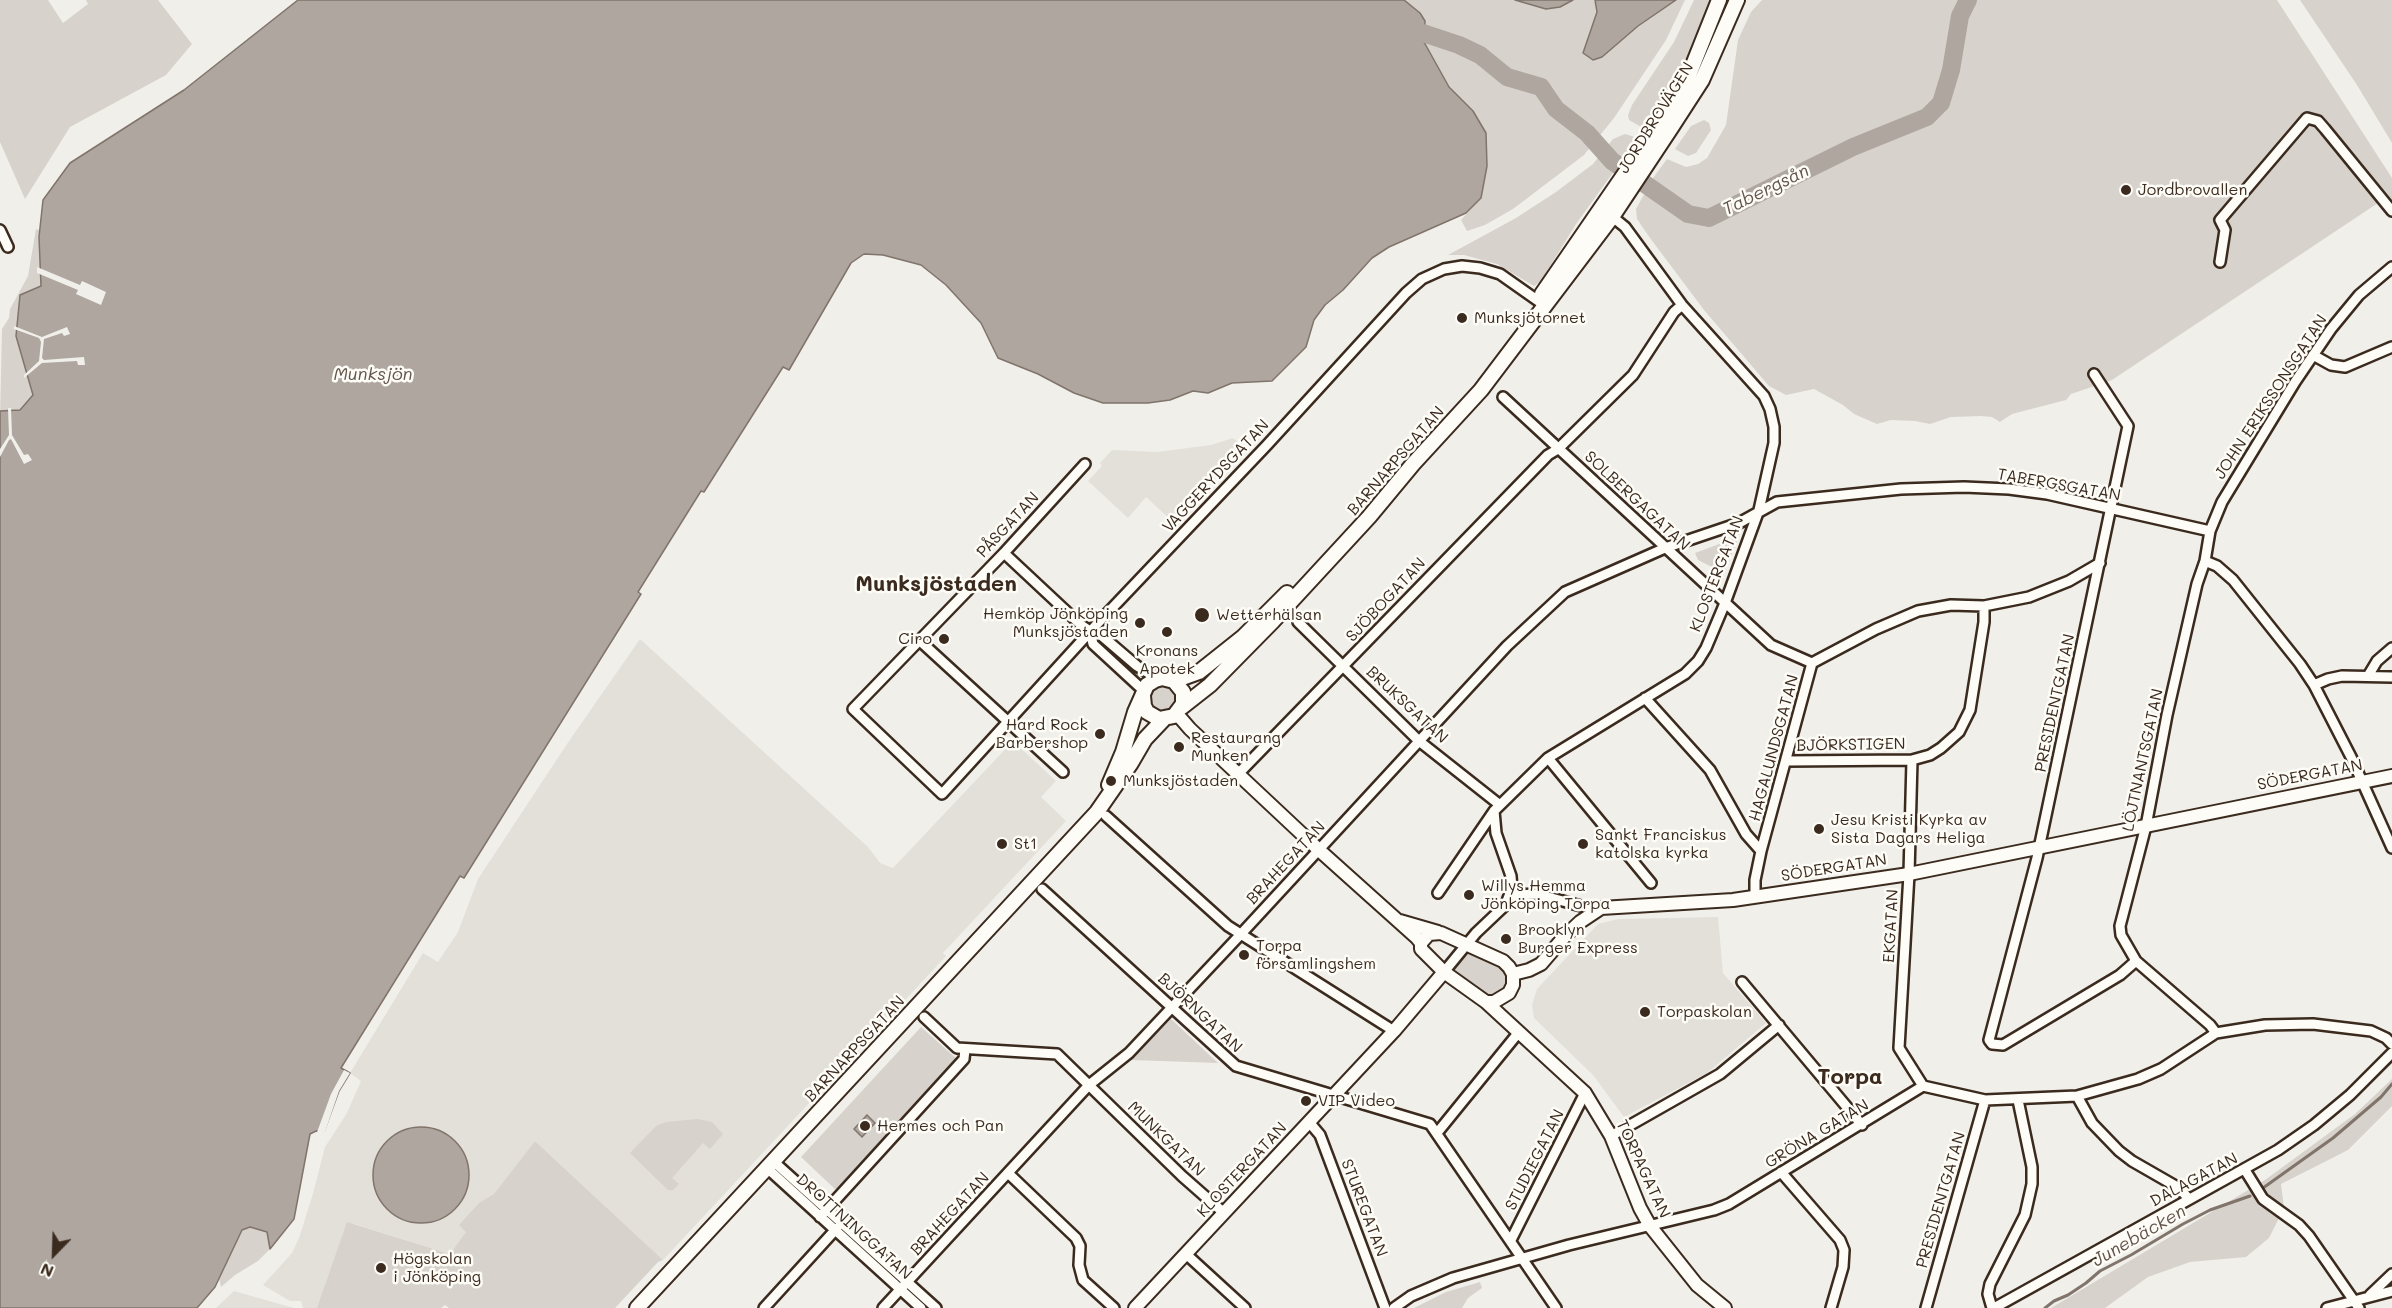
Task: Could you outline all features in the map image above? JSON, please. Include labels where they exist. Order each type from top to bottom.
[{"type":"main road","name":"JORDBROVÄGEN","points":[[1612,217],[1626,196],[1642,160],[1689,75],[1719,0]]},
{"type":"main road","name":"JORDBROVÄGEN","points":[[1600,207],[1613,189],[1642,160],[1702,80],[1737,0]]},
{"type":"main road","name":"BARNARPSGATAN","points":[[1180,710],[1210,685],[1273,621],[1481,390],[1541,302],[1600,207]]},
{"type":"main road","name":"BARNARPSGATAN","points":[[1174,681],[1199,672],[1243,637],[1277,603],[1490,369],[1541,302],[1612,217]]},
{"type":"main road","points":[[1158,679],[1174,681],[1183,692],[1180,710],[1163,720],[1156,718],[1147,712],[1143,693],[1150,683],[1158,679]]},
{"type":"main road","name":"BARNARPSGATAN","points":[[1101,814],[1143,693]]},
{"type":"main road","name":"BARNARPSGATAN","points":[[637,1308],[1101,814],[1145,739],[1163,720]]},
{"type":"street","points":[[2220,262],[2225,230],[2220,220],[2307,118],[2318,121],[2392,211]]},
{"type":"street","name":"KLOSTERGATAN","points":[[1438,893],[1497,808],[1548,759],[1684,674],[1698,661],[1725,603],[1759,510],[1774,443],[1770,409],[1764,396],[1682,305],[1625,227],[1600,207]]},
{"type":"street","points":[[0,230],[8,247]]},
{"type":"street","name":"VAGGERYDSGATAN","points":[[942,794],[1090,632],[1406,293],[1422,279],[1444,269],[1462,266],[1480,268],[1500,274],[1541,302]]},
{"type":"street","name":"JOHN ERIKSSONSGATAN","points":[[2205,561],[2210,531],[2227,492],[2313,355],[2331,328],[2359,295],[2392,267]]},
{"type":"street","name":"SJÖBOGATAN","points":[[1238,774],[1548,455],[1558,449],[1633,375],[1674,312],[1682,305]]},
{"type":"street","points":[[2313,355],[2331,365],[2345,367],[2392,346]]},
{"type":"street","name":"PRESIDENTGATAN","points":[[2094,374],[2128,426],[2039,847],[1990,1036],[1992,1044],[2003,1045],[2120,975],[2136,962]]},
{"type":"street","name":"SOLBERGAGATAN","points":[[1503,397],[1771,645],[1812,663]]},
{"type":"street","name":"PÅSGATAN","points":[[942,794],[853,709],[1004,553],[1085,464]]},
{"type":"street","name":"TABERGSGATAN","points":[[1759,510],[1777,502],[1901,489],[1954,487],[2028,492],[2112,508],[2210,531]]},
{"type":"street","name":"BRAHEGATAN","points":[[883,1308],[1089,1085],[1129,1053],[1507,646],[1565,592],[1665,548],[1739,523],[1759,510]]},
{"type":"street","points":[[1004,553],[1090,632],[1102,636],[1137,666],[1158,679]]},
{"type":"street","points":[[2205,561],[2217,566],[2233,580],[2314,685],[2392,848]]},
{"type":"street","name":"LÖJTNANTSGATAN","points":[[2136,962],[2121,934],[2120,926],[2146,826],[2170,704],[2205,561]]},
{"type":"street","name":"HAGALUNDSGATAN","points":[[1755,897],[1755,880],[1761,851],[1812,663],[1876,629],[1918,611],[1937,606],[1984,606],[2029,597],[2069,581],[2100,564]]},
{"type":"street","name":"BJÖRKSTIGEN","points":[[1786,761],[1911,760],[1930,755],[1952,740],[1965,722],[1973,699],[1984,606]]},
{"type":"street","name":"BRUKSGATAN","points":[[1298,622],[1419,741],[1497,808]]},
{"type":"street","points":[[1090,632],[1093,644],[1143,693]]},
{"type":"street","points":[[919,640],[1063,772]]},
{"type":"street","points":[[2368,676],[2377,661],[2392,648]]},
{"type":"street","points":[[2314,685],[2342,676],[2392,677]]},
{"type":"street","points":[[1644,698],[1710,770],[1746,834],[1761,851]]},
{"type":"street","points":[[1180,710],[1238,774],[1421,943],[1429,934],[1441,933]]},
{"type":"street","points":[[1548,759],[1651,883]]},
{"type":"street","name":"EKGATAN","points":[[1911,760],[1909,873],[1899,1048],[1923,1086]]},
{"type":"street","name":"SÖDERGATAN","points":[[1601,908],[1755,897],[1909,873],[2392,776]]},
{"type":"street","points":[[1497,808],[1496,833],[1511,876],[1512,888],[1508,901]]},
{"type":"street","points":[[1101,814],[1228,926],[1394,1031]]},
{"type":"street","name":"BJÖRNGATAN","points":[[1042,889],[1236,1066],[1336,1094],[1430,1124],[1556,1308]]},
{"type":"street","points":[[1444,972],[1516,895],[1537,894],[1581,906],[1601,908]]},
{"type":"street","points":[[1513,974],[1541,964],[1572,929],[1601,908]]},
{"type":"street","points":[[1394,918],[1441,933],[1503,961],[1513,974],[1513,985],[1509,993],[1502,998],[1494,1002],[1486,1002]]},
{"type":"street","name":"TORPAGATAN","points":[[1421,943],[1421,949],[1444,972],[1486,1002],[1585,1093],[1611,1136],[1650,1227],[1697,1285],[1725,1308]]},
{"type":"street","points":[[2136,962],[2210,1025],[2216,1033]]},
{"type":"street","name":"KLOSTERGATAN","points":[[1135,1308],[1394,1031],[1444,972]]},
{"type":"street","points":[[1742,982],[1862,1125]]},
{"type":"street","points":[[1502,998],[1504,1019]]},
{"type":"street","points":[[823,1214],[964,1059],[965,1049],[957,1048],[924,1017]]},
{"type":"street","points":[[1923,1086],[1985,1100],[2077,1096],[2119,1085],[2161,1069],[2216,1033],[2265,1025],[2313,1024],[2371,1031],[2386,1038],[2392,1044]]},
{"type":"street","points":[[1611,1136],[1720,1074],[1779,1025]]},
{"type":"street","points":[[1437,1132],[1519,1032]]},
{"type":"street","name":"MUNKGATAN","points":[[965,1049],[1057,1054],[1182,1176],[1224,1213]]},
{"type":"street","name":"DALAGATAN","points":[[1993,1308],[2278,1150],[2314,1125],[2350,1095],[2392,1053]]},
{"type":"street","name":"GRÖNA GATAN","points":[[1394,1308],[1411,1296],[1453,1278],[1714,1210],[1729,1204],[1923,1086]]},
{"type":"street","name":"STUDIEGATAN","points":[[1511,1240],[1585,1093]]},
{"type":"street","points":[[2077,1096],[2092,1122],[2119,1151],[2132,1161],[2180,1188],[2189,1199]]},
{"type":"street","name":"PRESIDENTGATAN","points":[[1926,1308],[1985,1100]]},
{"type":"street","points":[[1993,1308],[1988,1294],[1990,1284],[2025,1215],[2032,1184],[2032,1167],[2018,1100]]},
{"type":"street","name":"STUREGATAN","points":[[1309,1122],[1320,1135],[1385,1308]]},
{"type":"street","name":"DROTTNINGGATAN","points":[[770,1165],[904,1286],[936,1308]]},
{"type":"street","points":[[2245,1170],[2263,1199],[2299,1225],[2309,1236],[2356,1305]]},
{"type":"street","points":[[1781,1172],[1839,1240],[1844,1250],[1843,1267],[1831,1308]]},
{"type":"street","points":[[1008,1173],[1076,1238],[1080,1246],[1079,1265],[1083,1280],[1114,1308]]},
{"type":"street","points":[[764,1308],[838,1227]]},
{"type":"street","points":[[1186,1254],[1245,1308]]},
{"type":"street","points":[[2327,1308],[2356,1305],[2392,1274]]},
{"type":"street","name":"DROTTNINGGATAN","points":[[904,1286],[921,1308]]},
{"type":"street","points":[[2370,1295],[2392,1290]]},
{"type":"shaded area","points":[[0,0],[48,0],[63,23],[88,4],[86,0],[158,0],[192,44],[166,75],[70,127],[25,199],[0,142]]},
{"type":"shaded area","points":[[1404,0],[1515,0],[1527,4],[1567,4],[1573,0],[1595,0],[1598,7],[1593,25],[1593,60],[1602,57],[1638,26],[1676,0],[1685,0],[1666,40],[1614,118],[1584,155],[1513,209],[1485,225],[1467,231],[1461,220],[1481,198],[1473,111],[1449,87],[1424,42],[1420,13]]},
{"type":"shaded area","points":[[1694,0],[1712,0],[1689,57],[1643,128],[1629,120],[1628,115],[1632,105],[1674,42]]},
{"type":"shaded area","name":"Jordbrovallen","points":[[1762,0],[2277,0],[2392,178],[2392,204],[2387,197],[2112,380],[2071,394],[2066,400],[2012,414],[2000,422],[1992,417],[1981,416],[1951,417],[1930,424],[1891,420],[1877,424],[1854,414],[1843,405],[1814,389],[1786,395],[1769,386],[1704,310],[1637,219],[1636,209],[1653,178],[1667,159],[1686,167],[1698,164],[1707,158],[1726,125],[1738,40],[1751,12]]},
{"type":"shaded area","points":[[2300,0],[2392,0],[2392,143],[2357,85]]},
{"type":"shaded area","points":[[1704,120],[1709,123],[1711,130],[1696,153],[1688,156],[1675,149],[1691,126]]},
{"type":"shaded area","points":[[1625,134],[1638,138],[1576,224],[1541,281],[1534,286],[1497,264],[1464,255],[1448,255],[1516,218],[1556,192],[1593,164],[1613,139]]},
{"type":"shaded area","points":[[36,229],[49,234],[90,398],[0,419],[2,329],[28,276]]},
{"type":"shaded area","points":[[1233,438],[1243,447],[1172,521],[1146,497],[1128,518],[1088,481],[1102,466],[1100,463],[1112,450],[1157,452],[1211,445]]},
{"type":"shaded area","points":[[1733,539],[1737,541],[1724,573],[1698,560],[1695,553]]},
{"type":"shaded area","points":[[640,639],[868,847],[880,863],[893,868],[1013,741],[1056,781],[1041,797],[1066,821],[943,953],[946,956],[663,1260],[535,1141],[450,1254],[351,1223],[441,1308],[303,1308],[301,1301],[290,1301],[263,1285],[292,1253],[299,1238],[325,1147],[347,1113],[361,1081],[350,1073],[423,953],[438,962],[458,932],[478,879]]},
{"type":"shaded area","points":[[1161,683],[1175,689],[1178,699],[1175,708],[1161,714],[1150,706],[1150,691]]},
{"type":"shaded area","name":"Torpaskolan","points":[[1718,917],[1723,973],[1766,1023],[1707,1073],[1624,1117],[1593,1075],[1534,1018],[1532,1005],[1537,989],[1598,924],[1618,919]]},
{"type":"shaded area","points":[[1470,952],[1499,965],[1504,970],[1507,980],[1505,987],[1495,995],[1487,995],[1479,991],[1454,970]]},
{"type":"shaded area","points":[[1171,1019],[1218,1063],[1131,1060]]},
{"type":"shaded area","points":[[921,1027],[957,1059],[836,1190],[801,1157]]},
{"type":"shaded area","points":[[2392,1079],[2392,1106],[2348,1150],[2281,1184],[2284,1208],[2269,1238],[2246,1257],[2190,1262],[2148,1277],[2105,1308],[2051,1308],[2265,1180],[2355,1114]]},
{"type":"shaded area","points":[[698,1119],[712,1122],[723,1134],[710,1149],[703,1143],[672,1178],[679,1184],[673,1190],[668,1190],[630,1153],[656,1126],[666,1122]]},
{"type":"shaded area","points":[[535,1141],[663,1260],[658,1262],[615,1308],[449,1308],[445,1305],[441,1308],[317,1308],[347,1222],[450,1254],[466,1232],[459,1225],[479,1203],[494,1194]]},
{"type":"shaded area","points":[[250,1227],[267,1232],[270,1249],[258,1261],[221,1287],[219,1278],[242,1230]]},
{"type":"shaded area","points":[[1480,1282],[1482,1288],[1468,1298],[1462,1308],[1414,1308],[1446,1292]]},
{"type":"shaded area","points":[[234,1291],[294,1308],[216,1308]]},
{"type":"water","name":"Munksjön","points":[[298,0],[1404,0],[1420,13],[1425,21],[1424,42],[1449,87],[1473,111],[1486,133],[1487,166],[1481,198],[1466,213],[1389,247],[1372,258],[1343,290],[1325,305],[1314,320],[1306,347],[1272,381],[1232,383],[1208,393],[1193,391],[1170,400],[1148,403],[1103,403],[1074,393],[1038,374],[998,358],[981,323],[946,285],[921,265],[883,255],[864,254],[851,263],[789,370],[783,367],[704,492],[701,491],[638,592],[641,594],[464,878],[460,876],[341,1068],[350,1073],[339,1091],[324,1132],[316,1131],[310,1134],[294,1219],[270,1249],[267,1232],[250,1227],[242,1230],[215,1287],[197,1308],[0,1308],[0,411],[20,410],[33,395],[16,336],[20,295],[41,286],[39,237],[43,200],[70,163],[184,90]]},
{"type":"water","points":[[1515,0],[1573,0],[1560,7],[1546,9]]},
{"type":"water","points":[[1595,0],[1676,0],[1638,26],[1602,57],[1593,60],[1583,53],[1597,12]]},
{"type":"water","points":[[867,1115],[875,1123],[862,1137],[854,1129]]},
{"type":"water","points":[[421,1127],[440,1130],[455,1141],[466,1156],[469,1175],[466,1194],[455,1209],[440,1220],[421,1223],[402,1220],[387,1209],[376,1194],[373,1175],[376,1156],[387,1141],[402,1130]]},
{"type":"pier","points":[[37,267],[80,285],[82,281],[106,292],[101,305],[76,294],[78,290],[37,273]]},
{"type":"pier","points":[[14,326],[42,337],[67,327],[70,334],[64,336],[62,333],[44,339],[42,358],[44,360],[84,357],[85,365],[78,365],[77,361],[42,363],[24,378],[24,375],[39,361],[41,342],[39,338],[14,329]]},
{"type":"pier","points":[[8,408],[11,408],[12,435],[24,455],[28,454],[32,460],[24,464],[11,439],[0,457],[0,449],[9,435]]},
{"type":"pier","points":[[344,1070],[350,1073],[339,1091],[324,1135],[316,1135],[331,1094]]},
{"type":"waterway","name":"Tabergsån","points":[[1423,33],[1480,55],[1507,77],[1541,87],[1556,109],[1587,133],[1612,161],[1688,214],[1709,218],[1853,147],[1927,117],[1941,103],[1951,70],[1960,16],[1968,0]]},
{"type":"waterway","name":"Junebäcken","points":[[2263,1188],[2333,1138],[2381,1097],[2392,1084]]},
{"type":"waterway","name":"Junebäcken","points":[[2045,1308],[2086,1283],[2100,1271],[2183,1224],[2210,1210],[2250,1196]]},
{"type":"place","name":"Jordbrovallen","points":[[2126,190]]},
{"type":"place","name":"Munksjötornet","points":[[1462,318]]},
{"type":"place","name":"Wetterhälsan","points":[[1202,615]]},
{"type":"place","name":"Hemköp Jönköping Munksjöstaden","points":[[1140,623]]},
{"type":"place","name":"Kronans Apotek","points":[[1167,632]]},
{"type":"place","name":"Ciro","points":[[944,639]]},
{"type":"place","name":"Hard Rock Barbershop","points":[[1100,734]]},
{"type":"place","name":"Restaurang Munken","points":[[1179,747]]},
{"type":"place","name":"Munksjöstaden","points":[[1111,781]]},
{"type":"place","name":"Jesu Kristi Kyrka av Sista Dagars Heliga","points":[[1819,829]]},
{"type":"place","name":"St1","points":[[1002,844]]},
{"type":"place","name":"Sankt Franciskus katolska kyrka","points":[[1583,844]]},
{"type":"place","name":"Willys Hemma Jönköping Torpa","points":[[1469,895]]},
{"type":"place","name":"Brooklyn Burger Express","points":[[1506,939]]},
{"type":"place","name":"Torpa församlingshem","points":[[1244,955]]},
{"type":"place","name":"Torpaskolan","points":[[1645,1012]]},
{"type":"place","name":"VIP Video","points":[[1306,1101]]},
{"type":"place","name":"Hermes och Pan","points":[[865,1126]]},
{"type":"place","name":"Högskolan i Jönköping","points":[[381,1268]]},
{"type":"district","name":"Munksjöstaden","points":[[936,584]]},
{"type":"district","name":"Torpa","points":[[1850,1077]]}]
